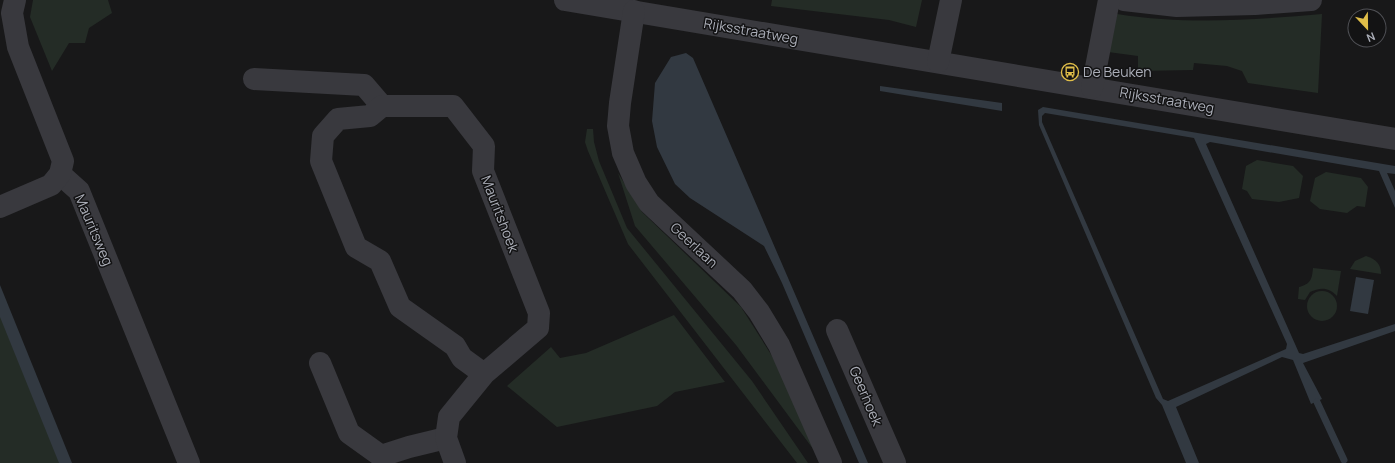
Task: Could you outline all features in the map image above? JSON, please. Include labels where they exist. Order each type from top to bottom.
[{"type":"street","points":[[0,207],[51,185],[60,174],[63,161],[18,47],[12,13],[14,0]]},
{"type":"street","name":"Rijksstraatweg","points":[[565,0],[1395,139]]},
{"type":"street","points":[[938,62],[950,0]]},
{"type":"street","points":[[1092,88],[1109,0]]},
{"type":"street","points":[[1124,0],[1177,6],[1255,4],[1311,0]]},
{"type":"street","name":"Geerlaan","points":[[634,11],[618,126],[623,154],[636,183],[649,203],[742,290],[759,312],[779,345],[831,463]]},
{"type":"street","points":[[254,79],[364,85],[382,106],[370,116],[338,119],[323,136],[321,161],[356,247],[380,261],[400,306],[455,346],[462,358],[484,374]]},
{"type":"street","name":"Mauritshoek","points":[[382,106],[453,106],[484,146],[483,171],[539,313],[538,328],[484,374],[449,417],[446,438],[455,463]]},
{"type":"street","name":"Mauritsweg","points":[[60,174],[78,191],[189,463]]},
{"type":"street","name":"Geerhoek","points":[[837,330],[895,463]]},
{"type":"street","points":[[320,363],[349,433],[381,456],[409,447],[446,438]]},
{"type":"shaded area","points":[[33,0],[108,0],[112,13],[89,28],[85,43],[69,43],[52,71],[30,17]]},
{"type":"shaded area","points":[[772,0],[922,0],[916,27],[889,20],[771,6]]},
{"type":"shaded area","points":[[1117,14],[1169,19],[1245,20],[1322,14],[1318,93],[1248,83],[1242,71],[1227,66],[1194,63],[1193,70],[1138,71],[1138,56],[1108,52]]},
{"type":"shaded area","points":[[686,53],[693,58],[868,463],[859,463],[782,283],[764,246],[690,198],[675,184],[657,147],[652,121],[655,83],[671,57]]},
{"type":"shaded area","points":[[880,86],[1002,103],[1002,111],[880,91]]},
{"type":"shaded area","points":[[1043,107],[1395,166],[1395,174],[1387,173],[1395,191],[1395,208],[1379,171],[1210,142],[1206,144],[1299,353],[1303,354],[1395,324],[1395,331],[1303,363],[1322,399],[1311,404],[1293,360],[1282,357],[1176,407],[1199,463],[1186,463],[1162,405],[1156,398],[1039,125],[1038,110]],"holes":[[[1045,113],[1194,138],[1287,344],[1286,349],[1168,401],[1163,399],[1042,122],[1042,116]]]},
{"type":"shaded area","points":[[587,129],[593,129],[594,142],[599,161],[627,228],[752,381],[808,463],[797,463],[628,244],[588,151],[585,142]]},
{"type":"shaded area","points":[[1257,160],[1293,166],[1303,176],[1299,198],[1279,202],[1252,199],[1247,191],[1242,189],[1246,166]]},
{"type":"shaded area","points":[[1326,172],[1361,178],[1368,187],[1365,207],[1357,206],[1347,213],[1320,209],[1310,201],[1315,178]]},
{"type":"shaded area","points":[[618,173],[642,212],[741,307],[784,375],[819,457],[736,345],[635,226]]},
{"type":"shaded area","points":[[1366,256],[1377,262],[1380,267],[1381,274],[1350,269],[1355,261]]},
{"type":"shaded area","points":[[1313,268],[1341,271],[1337,296],[1328,289],[1317,289],[1310,292],[1305,300],[1298,299],[1299,287],[1308,283],[1312,275]]},
{"type":"shaded area","points":[[1356,277],[1374,280],[1368,314],[1350,311]]},
{"type":"shaded area","points":[[0,285],[72,463],[59,463],[0,317]]},
{"type":"shaded area","points":[[1322,291],[1328,292],[1336,300],[1336,312],[1328,320],[1322,321],[1316,320],[1308,312],[1307,306],[1308,300],[1316,292]]},
{"type":"shaded area","points":[[0,309],[64,463],[0,463]]},
{"type":"shaded area","points":[[674,315],[725,382],[675,392],[657,406],[557,427],[507,386],[551,347],[560,358],[586,353]]},
{"type":"waterway","points":[[1317,402],[1344,460]]},
{"type":"place","name":"De Beuken","points":[[1070,72]]}]
